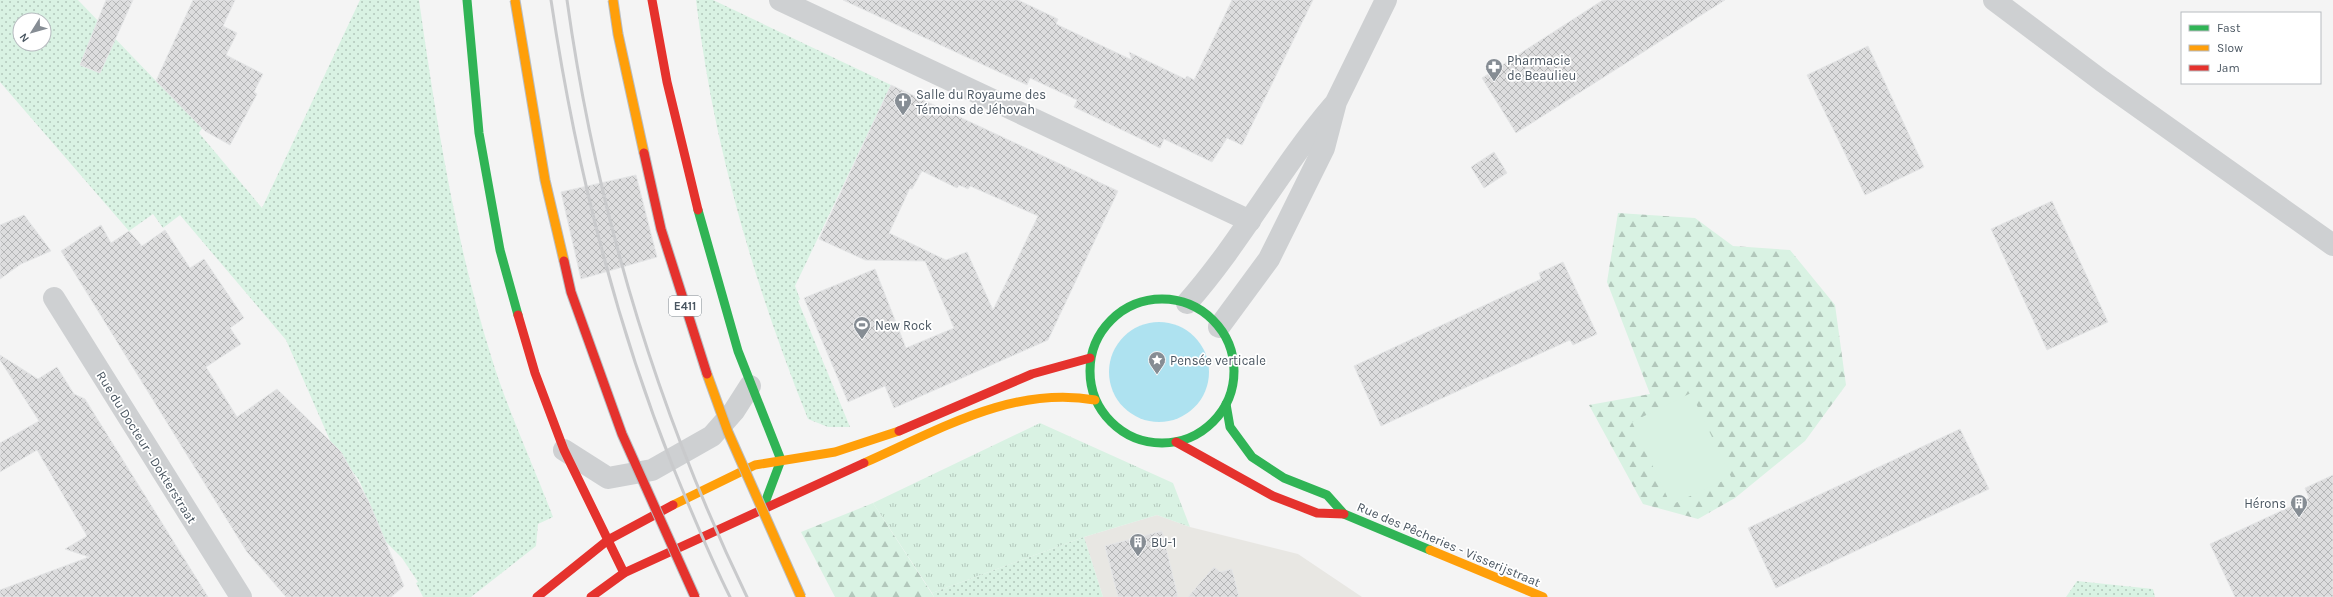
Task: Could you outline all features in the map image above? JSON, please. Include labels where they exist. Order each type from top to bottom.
[{"type":"main road","points":[[466,0],[479,133],[500,250],[535,373],[564,450],[624,573]]},
{"type":"main road","points":[[515,0],[545,180],[571,292],[622,434],[695,597]]},
{"type":"main road","name":"E411","points":[[614,0],[618,34],[661,229],[697,346],[728,432],[801,597]]},
{"type":"main road","points":[[652,0],[657,42],[705,243],[750,386],[781,460],[763,508]]},
{"type":"main road","points":[[1166,298],[1187,303],[1204,312],[1219,327],[1229,345],[1234,364],[1232,385],[1226,404],[1205,428],[1176,442],[1152,442],[1129,435],[1109,420],[1095,400],[1090,379],[1090,358],[1097,338],[1109,321],[1125,308],[1145,300],[1166,298]]},
{"type":"main road","points":[[537,597],[608,540],[633,525],[755,465],[835,452],[896,432],[1032,374],[1090,358]]},
{"type":"main road","points":[[591,597],[624,573],[763,508],[991,407],[1020,401],[1077,395],[1095,400]]},
{"type":"main road","name":"Rue des Pêcheries - Visserijstraat","points":[[1226,404],[1230,427],[1252,457],[1284,478],[1326,496],[1344,514]]},
{"type":"main road","name":"Rue des Pêcheries - Visserijstraat","points":[[1176,442],[1273,496],[1317,513],[1344,514],[1543,597]]},
{"type":"street","points":[[780,0],[1250,220]]},
{"type":"street","points":[[1219,327],[1269,259],[1324,148],[1336,102],[1386,0]]},
{"type":"street","points":[[1994,0],[2102,81],[2328,241]]},
{"type":"street","points":[[1187,303],[1235,243],[1307,137],[1336,102]]},
{"type":"street","name":"Rue du Docteur - Dokterstraat","points":[[54,298],[240,597]]},
{"type":"street","points":[[564,450],[608,478],[652,470],[712,436],[734,411],[750,386]]},
{"type":"shaded area","points":[[1157,515],[1190,527],[1298,554],[1362,597],[1103,597],[1084,537]]},
{"type":"green space","points":[[0,0],[78,0],[156,81],[207,120],[199,133],[262,208],[360,0],[419,0],[432,90],[448,180],[478,312],[497,376],[553,517],[538,524],[536,546],[471,597],[423,597],[416,583],[418,582],[402,558],[385,541],[359,480],[332,445],[286,340],[180,215],[163,228],[153,214],[129,231],[0,82]]},
{"type":"green space","points":[[696,0],[713,0],[891,85],[795,286],[800,299],[798,301],[850,427],[828,427],[808,419],[788,368],[753,265],[725,161],[703,54]]},
{"type":"green space","points":[[1618,213],[1695,218],[1733,246],[1790,250],[1835,305],[1846,385],[1805,441],[1735,498],[1698,519],[1643,504],[1589,405],[1650,394],[1607,282]]},
{"type":"green space","points":[[1691,393],[1731,477],[1671,505],[1632,422]]},
{"type":"green space","points":[[1040,423],[1173,483],[1190,527],[1157,515],[1084,537],[932,593],[873,503]]},
{"type":"green space","points":[[873,503],[934,597],[835,597],[801,532]]},
{"type":"green space","points":[[1084,537],[1103,597],[934,597],[932,593]]},
{"type":"green space","points":[[2077,581],[2153,589],[2155,597],[2066,597]]},
{"type":"water","points":[[1159,322],[1178,326],[1195,336],[1205,353],[1209,372],[1205,391],[1195,408],[1178,418],[1159,422],[1140,418],[1123,408],[1113,391],[1109,372],[1113,353],[1123,336],[1140,326]]},
{"type":"building","points":[[106,0],[133,0],[100,73],[80,65]]},
{"type":"building","points":[[193,0],[235,0],[223,26],[237,33],[226,55],[263,74],[254,92],[257,94],[230,145],[205,131],[156,81]]},
{"type":"building","points":[[843,0],[1018,0],[1058,19],[1056,24],[1132,60],[1129,52],[1185,79],[1187,76],[1194,80],[1232,0],[1313,0],[1242,145],[1227,138],[1212,162],[1164,139],[1160,148],[1074,107],[1077,100],[1030,78],[1027,85]]},
{"type":"building","points":[[1603,0],[1725,0],[1516,133],[1482,78]]},
{"type":"building","points":[[1868,46],[1924,167],[1865,195],[1807,75]]},
{"type":"building","points":[[891,85],[1118,191],[1048,340],[894,408],[885,386],[848,402],[804,298],[875,269],[906,348],[954,328],[925,261],[865,260],[819,239]],"holes":[[[922,171],[957,188],[959,185],[968,189],[970,186],[1038,216],[993,310],[967,252],[946,260],[889,233],[910,188],[912,189]]]},
{"type":"building","points":[[1494,152],[1507,173],[1484,188],[1471,167]]},
{"type":"building","points":[[636,175],[657,257],[581,279],[561,192]]},
{"type":"building","points":[[2052,201],[2108,322],[2047,350],[1991,229]]},
{"type":"building","points":[[24,215],[51,251],[21,264],[0,279],[0,225]]},
{"type":"building","points":[[101,225],[111,243],[129,231],[142,246],[165,230],[190,268],[204,259],[244,318],[230,328],[241,344],[206,367],[237,417],[277,389],[341,452],[369,502],[404,586],[391,597],[286,597],[247,552],[61,251]]},
{"type":"building","points":[[1563,262],[1597,334],[1573,345],[1570,340],[1381,426],[1354,366],[1541,279],[1539,273]]},
{"type":"building","points":[[0,355],[38,379],[57,367],[74,394],[85,399],[208,597],[0,597],[0,590],[89,557],[65,549],[87,536],[37,450],[0,472],[0,443],[39,421],[0,360]]},
{"type":"building","points":[[1960,429],[1989,489],[1776,588],[1748,528]]},
{"type":"building","name":"Hérons","points":[[2333,475],[2333,597],[2235,597],[2210,544],[2309,498],[2305,488]]},
{"type":"building","name":"BU-1","points":[[1162,531],[1178,597],[1118,597],[1105,546]]},
{"type":"building","points":[[1214,567],[1220,572],[1232,569],[1239,597],[1188,597]]},
{"type":"railway","points":[[551,0],[584,179],[614,295],[632,353],[673,467],[707,549],[730,597]]},
{"type":"railway","points":[[567,0],[579,78],[595,154],[613,230],[634,306],[658,380],[685,453],[714,526],[747,597]]},
{"type":"traffic: fast","points":[[467,0],[479,133],[500,250],[518,315]]},
{"type":"traffic: fast","points":[[698,210],[738,351],[781,460],[763,508]]},
{"type":"traffic: fast","points":[[1162,299],[1183,302],[1196,308],[1208,315],[1218,325],[1231,350],[1234,371],[1231,392],[1225,405],[1218,417],[1208,427],[1183,440],[1162,443],[1141,440],[1128,434],[1116,427],[1106,417],[1093,392],[1090,371],[1093,350],[1099,337],[1106,325],[1116,315],[1141,302],[1162,299]]},
{"type":"traffic: fast","points":[[1226,404],[1230,427],[1252,457],[1284,478],[1327,495],[1344,514],[1430,550]]},
{"type":"traffic: slow","points":[[515,0],[545,180],[564,261]]},
{"type":"traffic: slow","points":[[613,0],[618,34],[644,153]]},
{"type":"traffic: slow","points":[[707,374],[728,432],[801,597]]},
{"type":"traffic: slow","points":[[864,463],[948,425],[1005,405],[1035,399],[1065,397],[1095,400]]},
{"type":"traffic: slow","points":[[673,505],[755,465],[835,452],[899,431]]},
{"type":"traffic: slow","points":[[1430,550],[1543,597]]},
{"type":"traffic: jam","points":[[652,0],[667,82],[698,210]]},
{"type":"traffic: jam","points":[[644,153],[661,229],[707,374]]},
{"type":"traffic: jam","points":[[564,261],[571,292],[622,434],[695,597]]},
{"type":"traffic: jam","points":[[518,315],[535,373],[564,450],[624,573]]},
{"type":"traffic: jam","points":[[899,431],[1032,374],[1090,358]]},
{"type":"traffic: jam","points":[[1176,442],[1273,496],[1317,513],[1344,514]]},
{"type":"traffic: jam","points":[[591,597],[624,573],[864,463]]},
{"type":"traffic: jam","points":[[537,597],[608,540],[673,505]]},
{"type":"place","name":"Pharmacie de Beaulieu","points":[[1494,82]]},
{"type":"place","name":"Salle du Royaume des Témoins de Jéhovah","points":[[903,116]]},
{"type":"place","name":"New Rock","points":[[862,340]]},
{"type":"place","name":"Pensée verticale","points":[[1157,375]]},
{"type":"place","name":"Hérons","points":[[2299,518]]},
{"type":"place","name":"BU-1","points":[[1138,557]]}]
